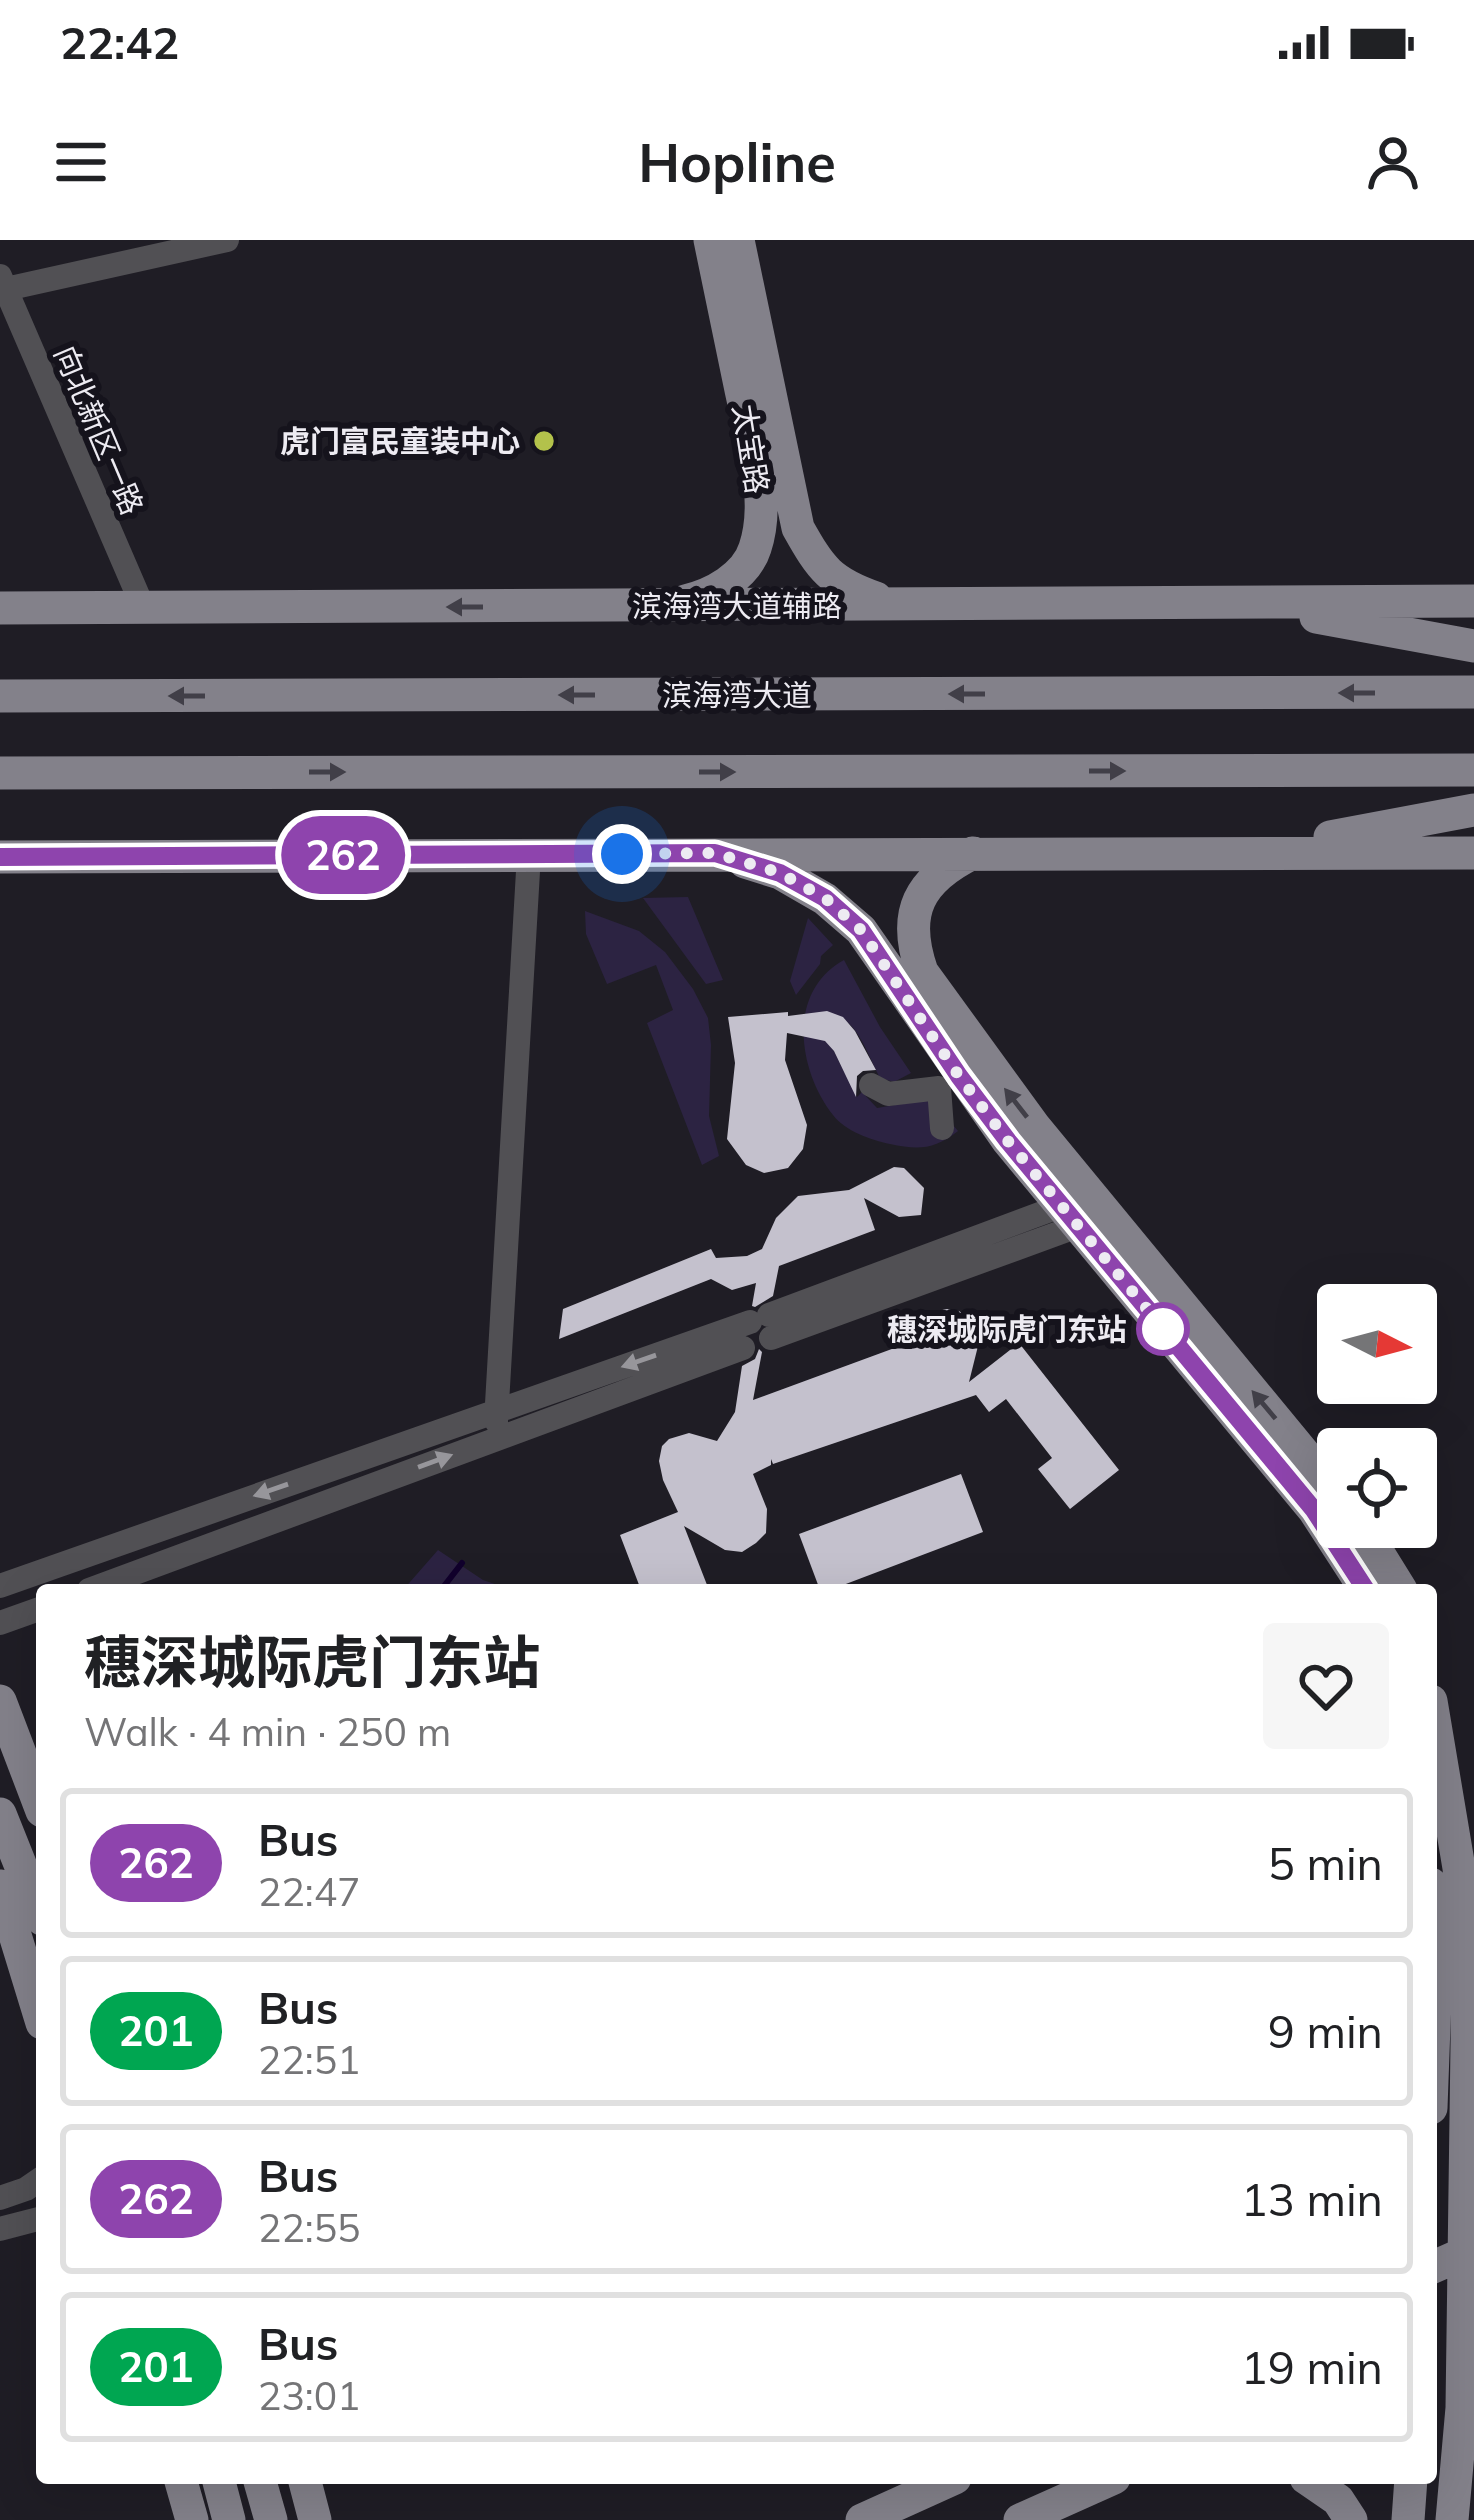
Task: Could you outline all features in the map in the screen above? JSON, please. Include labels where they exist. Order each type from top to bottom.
[{"type":"main road","name":"太宝路","points":[[666,606],[707,596],[740,572],[754,553],[761,521],[759,480],[710,240]]},
{"type":"main road","name":"太宝路","points":[[738,240],[798,528],[821,569],[844,587],[894,605]]},
{"type":"main road","points":[[761,521],[771,548],[782,551],[791,548],[798,528]]},
{"type":"main road","name":"滨海湾大道辅路","points":[[0,608],[1474,601]]},
{"type":"main road","points":[[1248,603],[1474,646]]},
{"type":"main road","name":"滨海湾大道","points":[[0,696],[1474,692]]},
{"type":"main road","points":[[0,773],[1474,770]]},
{"type":"main road","points":[[1246,852],[1474,810]]},
{"type":"main road","points":[[975,852],[943,868],[921,893],[914,946],[922,971],[1034,1126],[1317,1470]]},
{"type":"main road","points":[[715,853],[780,873],[825,898],[861,930],[959,1076],[1314,1510],[1362,1584]]},
{"type":"main road","points":[[0,857],[1474,853]]},
{"type":"main road","points":[[1375,1548],[1397,1584]]},
{"type":"main road","points":[[0,1702],[36,1795]]},
{"type":"main road","points":[[1437,1736],[1460,1868],[1452,1983],[1437,2072]]},
{"type":"main road","points":[[18,1748],[36,1773]]},
{"type":"main road","points":[[0,1814],[36,1904]]},
{"type":"main road","points":[[0,1886],[36,2003]]},
{"type":"main road","points":[[1437,1912],[1452,1983],[1470,2251],[1456,2344],[1452,2520]]},
{"type":"main road","points":[[1437,2265],[1470,2251]]},
{"type":"main road","points":[[182,2484],[192,2520]]},
{"type":"main road","points":[[220,2484],[229,2520]]},
{"type":"main road","points":[[262,2484],[271,2520]]},
{"type":"main road","points":[[306,2484],[315,2520]]},
{"type":"main road","points":[[862,2520],[942,2484]]},
{"type":"main road","points":[[1020,2520],[1101,2484]]},
{"type":"main road","points":[[1315,2484],[1338,2500],[1352,2520]]},
{"type":"main road","points":[[1408,2520],[1411,2484]]},
{"type":"street","points":[[3,282],[227,240]]},
{"type":"street","name":"向北新区一路","points":[[3,282],[142,608]]},
{"type":"street","points":[[495,1439],[529,854]]},
{"type":"street","points":[[871,1085],[888,1094],[939,1088],[942,1128]]},
{"type":"street","points":[[0,1586],[1069,1216]]},
{"type":"street","points":[[105,1584],[743,1348]]},
{"type":"street","points":[[0,1623],[36,1610]]},
{"type":"street","points":[[0,2198],[36,2182]]},
{"type":"street","points":[[0,2229],[36,2220]]},
{"type":"shaded area","points":[[688,897],[723,980],[706,984],[643,898]]},
{"type":"shaded area","points":[[585,911],[639,931],[665,952],[708,1018],[709,1116],[719,1156],[702,1165],[647,1023],[673,1010],[656,965],[607,984],[586,934]]},
{"type":"shaded area","points":[[808,918],[833,945],[796,995],[790,981]]},
{"type":"shaded area","points":[[844,960],[911,1073],[894,1082],[880,1078],[861,1039],[845,1021],[835,1015],[806,1014],[813,991]]},
{"type":"shaded area","points":[[805,1015],[834,1051],[857,1097],[862,1092],[877,1108],[931,1099],[958,1131],[933,1145],[909,1147],[875,1140],[844,1126],[821,1097],[812,1076]]},
{"type":"shaded area","points":[[438,1550],[495,1584],[408,1584]]},
{"type":"building","points":[[827,1011],[843,1017],[855,1031],[876,1070],[857,1076],[856,1097],[825,1041],[787,1033],[785,1060],[807,1125],[803,1149],[788,1168],[764,1173],[746,1165],[727,1139],[735,1063],[728,1017]]},
{"type":"building","points":[[894,1167],[904,1168],[924,1188],[921,1215],[899,1217],[864,1198],[875,1230],[779,1266],[773,1296],[755,1307],[756,1283],[732,1290],[711,1279],[559,1339],[563,1309],[711,1249],[716,1258],[747,1256],[762,1249],[776,1218],[798,1196],[849,1190]]},
{"type":"building","points":[[959,1311],[973,1321],[980,1338],[969,1382],[1019,1343],[1119,1470],[1070,1509],[1038,1469],[1052,1458],[1006,1399],[989,1412],[976,1395],[773,1464],[771,1459],[771,1465],[753,1474],[767,1509],[766,1533],[756,1543],[742,1552],[725,1550],[684,1526],[707,1584],[639,1584],[620,1535],[678,1512],[663,1480],[662,1446],[689,1433],[717,1441],[735,1412],[742,1366],[755,1359],[759,1349],[753,1400],[919,1339],[920,1328],[933,1312]]},
{"type":"building","points":[[961,1474],[983,1532],[846,1584],[818,1584],[799,1534]]},
{"type":"waterway","points":[[446,1584],[462,1563]]},
{"type":"bus line","name":"262","points":[[0,857],[715,853],[780,873],[825,898],[861,930],[1008,1141],[1314,1510],[1362,1584]]},
{"type":"place","name":"虎门富民童装中心","points":[[544,441]]},
{"type":"place","name":"穗深城际虎门东站","points":[[1163,1329]]},
{"type":"route","points":[[622,854],[715,853],[780,873],[825,898],[861,930],[1008,1141],[1166,1332],[1163,1329]]}]
